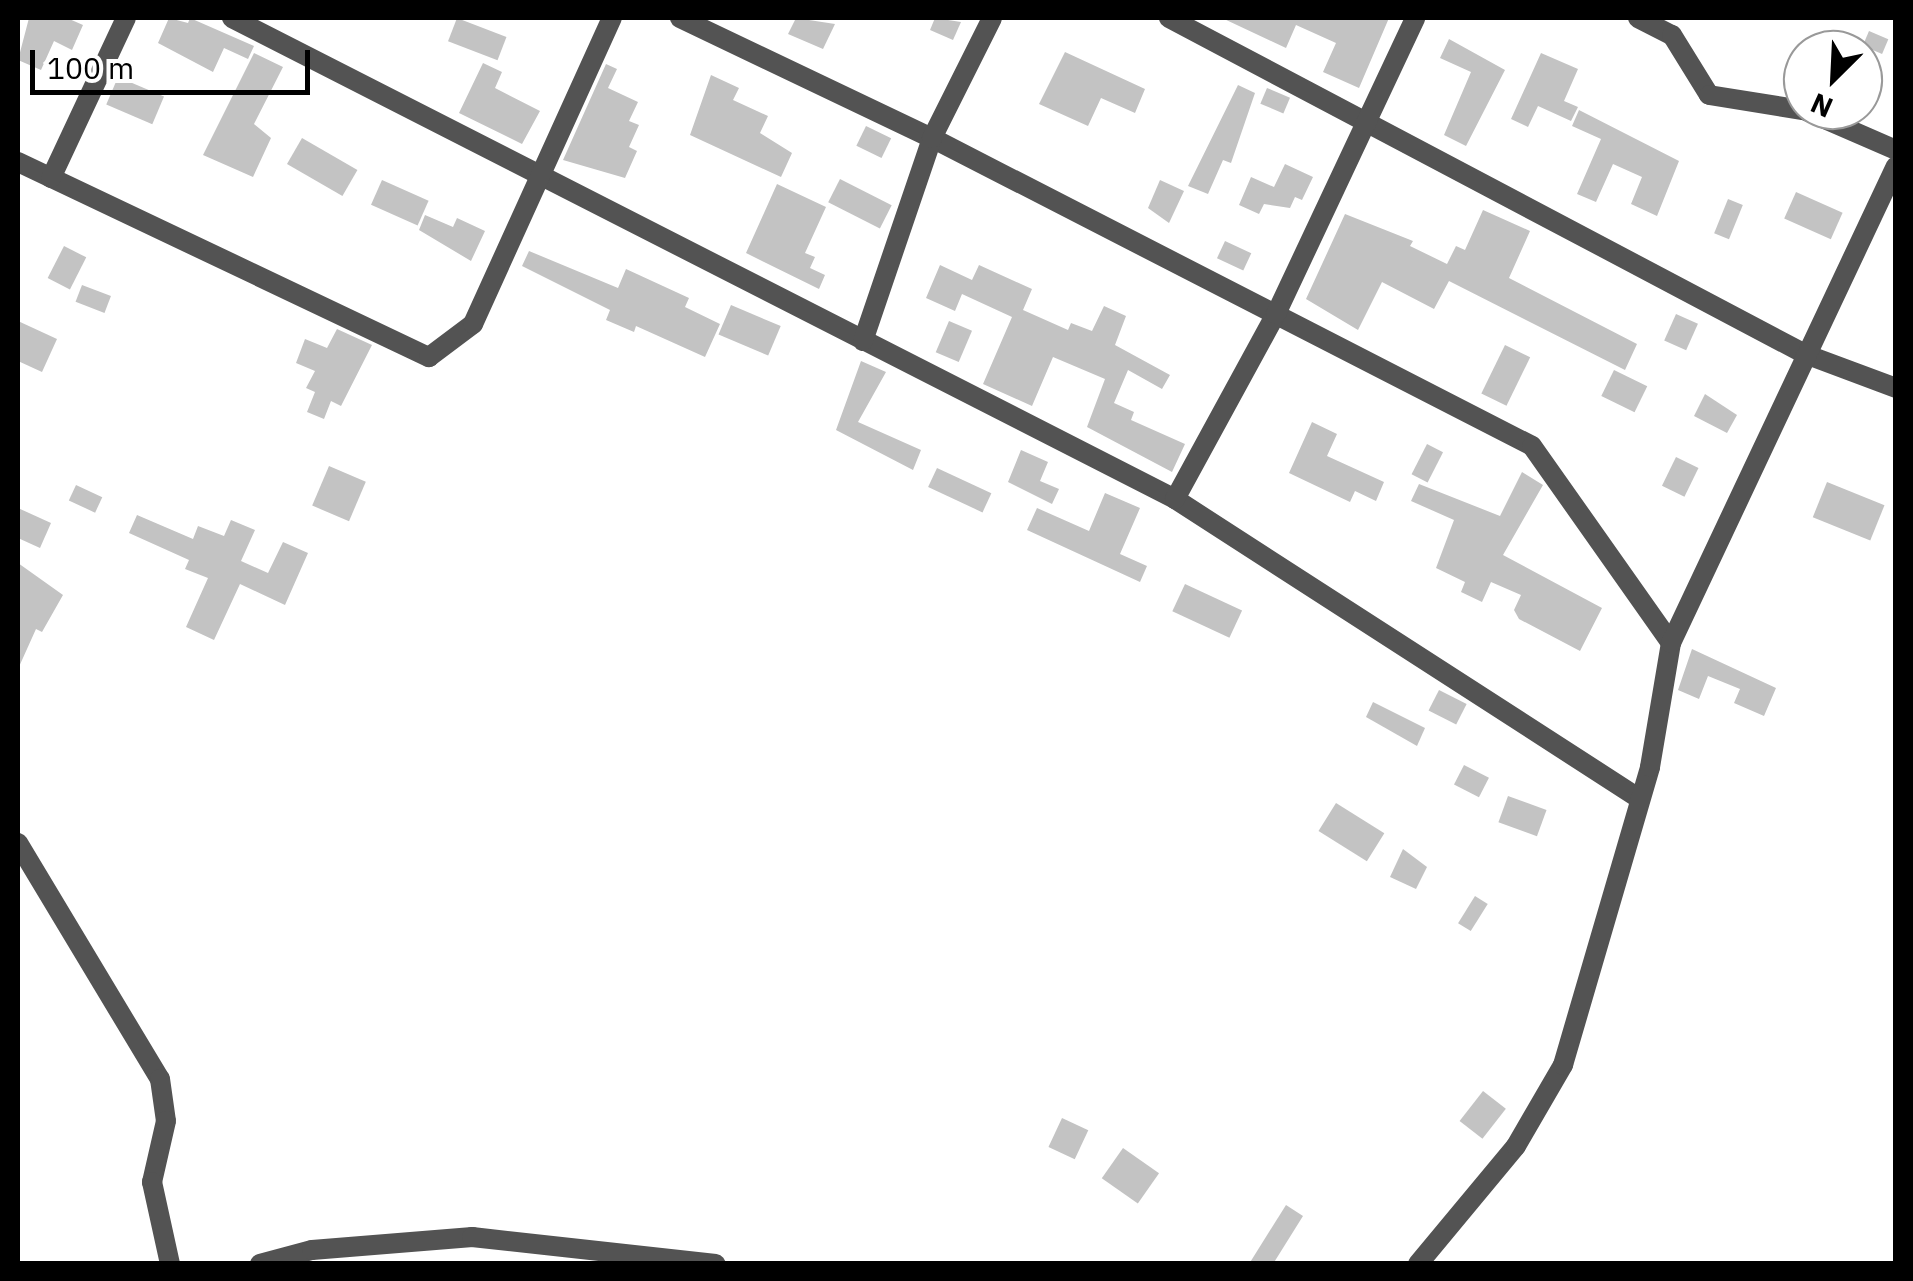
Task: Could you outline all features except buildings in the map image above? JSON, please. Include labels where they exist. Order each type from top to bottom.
[{"type":"street","points":[[51,178],[126,18]]},
{"type":"street","points":[[232,18],[536,178],[1175,499],[1640,798]]},
{"type":"street","points":[[18,162],[428,357],[473,324],[536,178],[612,18]]},
{"type":"street","points":[[680,18],[932,138],[1532,446],[1671,643]]},
{"type":"street","points":[[863,341],[932,138],[992,18]]},
{"type":"street","points":[[1169,18],[1286,74],[1366,126],[1805,354],[1896,388]]},
{"type":"street","points":[[1175,499],[1276,314],[1414,18]]},
{"type":"street","points":[[1638,18],[1672,36],[1709,95],[1783,107]]},
{"type":"street","points":[[1850,130],[1896,150]]},
{"type":"street","points":[[1418,1264],[1516,1146],[1563,1065],[1640,798],[1671,643],[1896,166]]},
{"type":"street","points":[[18,844],[160,1079],[166,1120],[152,1182],[170,1264]]},
{"type":"street","points":[[260,1264],[312,1250],[472,1236],[716,1264]]}]
